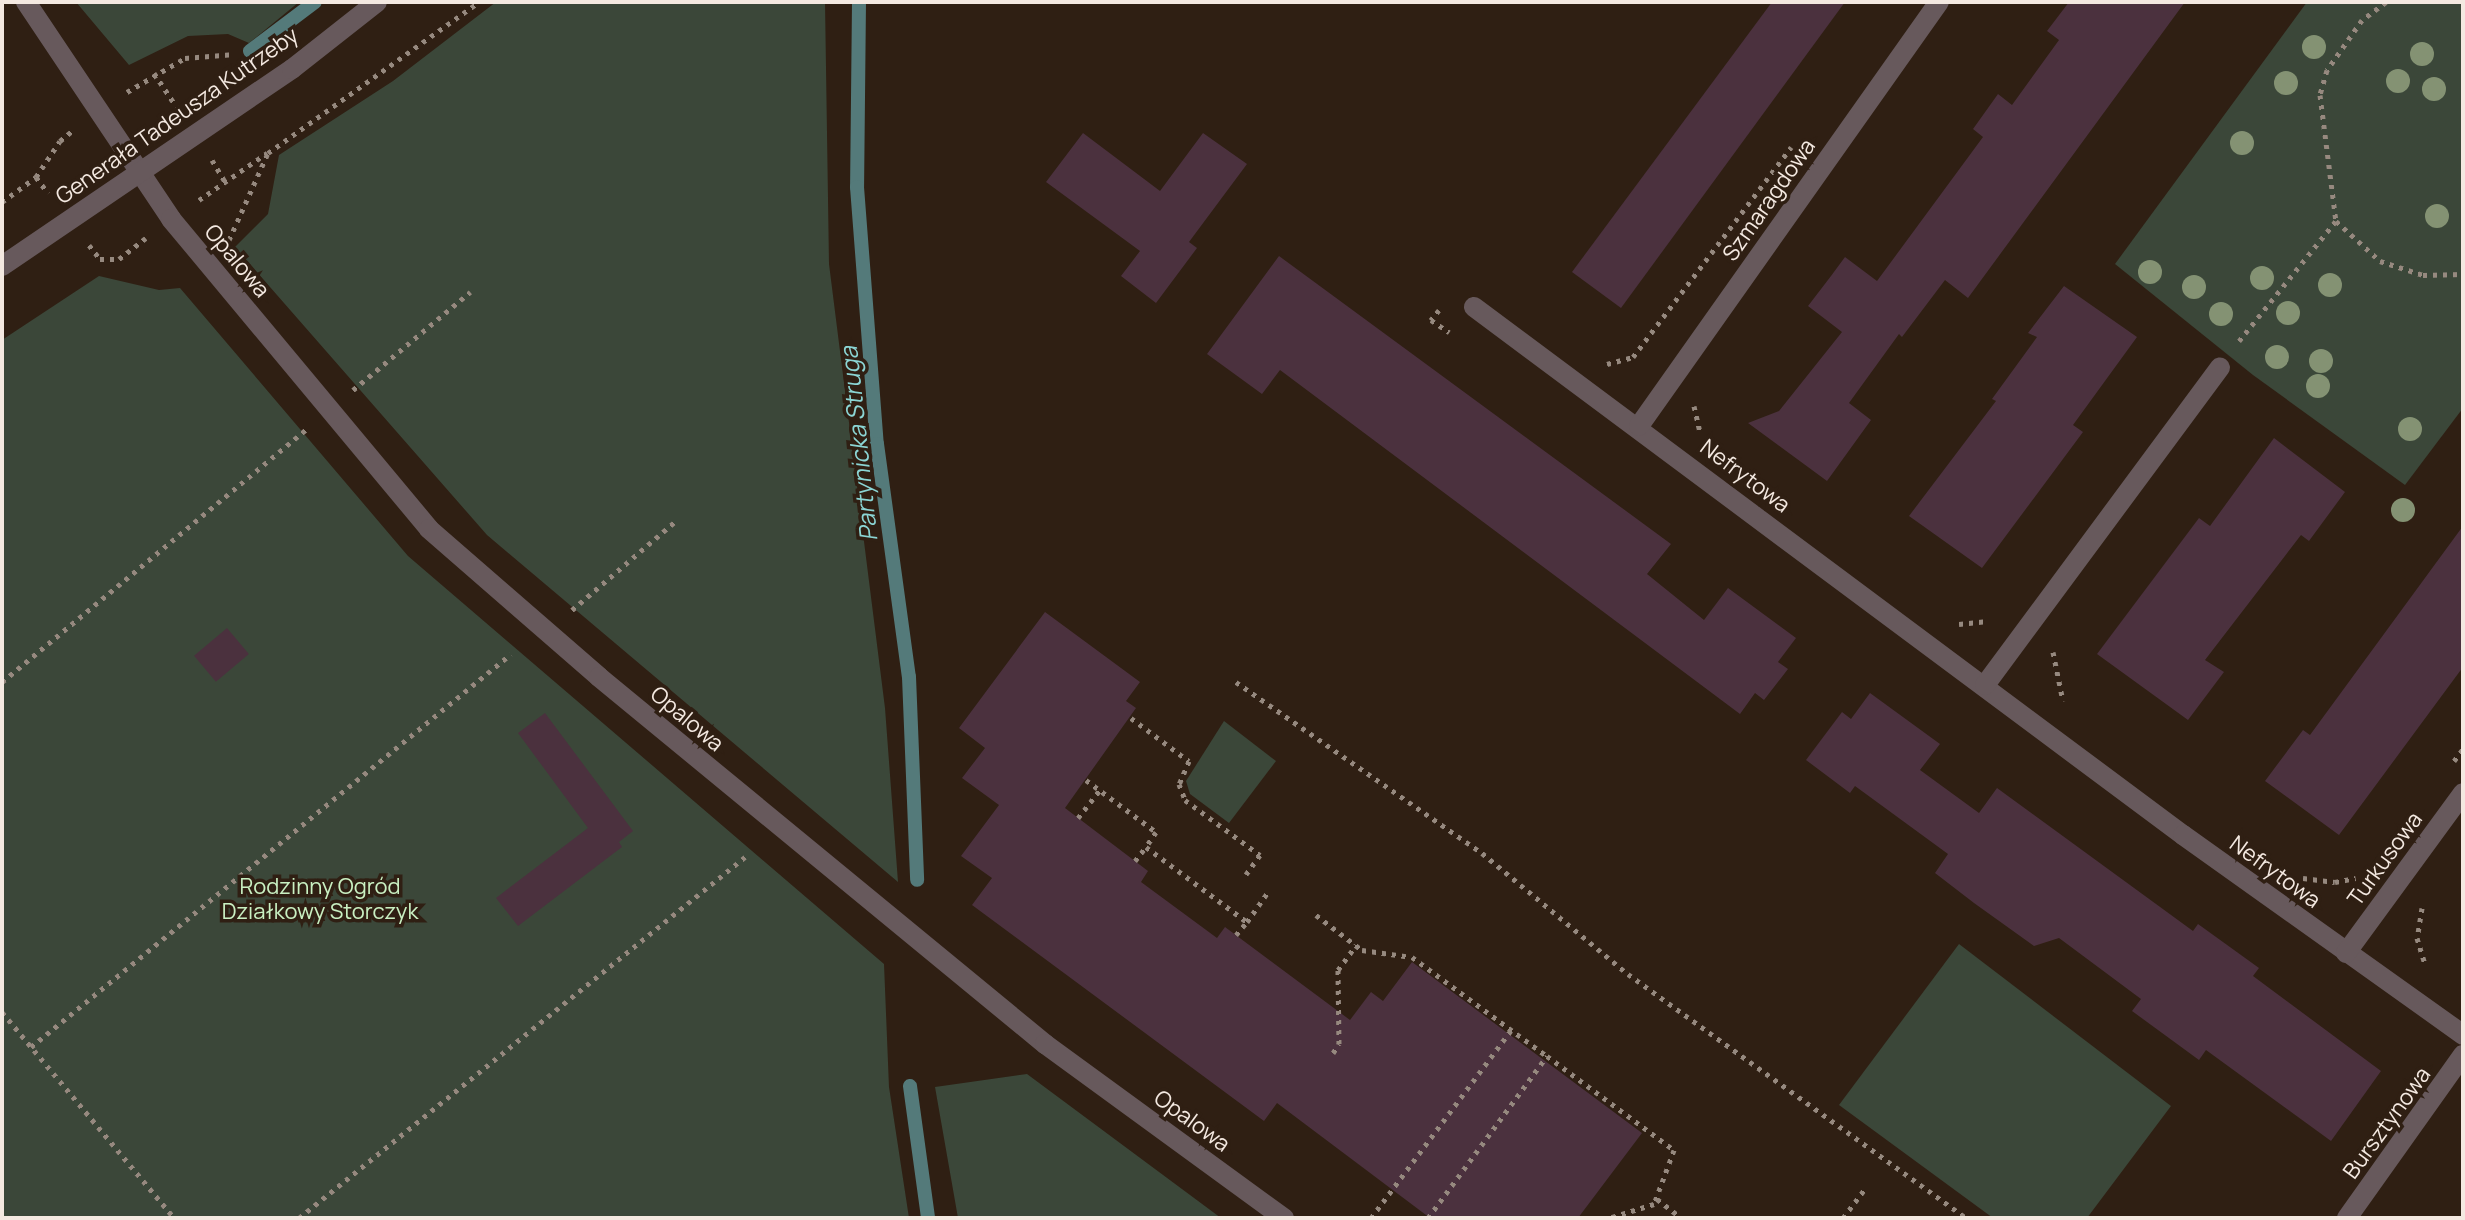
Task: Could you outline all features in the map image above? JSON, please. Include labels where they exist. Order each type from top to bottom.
[{"type":"street","name":"Opalowa","points":[[26,2],[139,173],[429,529],[599,677],[1045,1044],[1284,1218]]},
{"type":"street","name":"Generała Tadeusza Kutrzeby","points":[[2,266],[292,69],[377,2]]},
{"type":"street","name":"Szmaragdowa","points":[[1639,426],[1939,2]]},
{"type":"street","name":"Nefrytowa","points":[[1474,307],[1639,426],[2346,953],[2463,1035]]},
{"type":"street","points":[[1985,685],[2220,367]]},
{"type":"street","name":"Turkusowa","points":[[2346,953],[2463,793]]},
{"type":"street","name":"Bursztynowa","points":[[2347,1218],[2463,1055]]},
{"type":"path","points":[[225,249],[268,153],[479,2]]},
{"type":"path","points":[[2386,2],[2353,32],[2327,70],[2320,95],[2328,192],[2336,221],[2380,261],[2423,275],[2463,274]]},
{"type":"path","points":[[117,98],[185,58],[235,54]]},
{"type":"path","points":[[2,202],[36,177],[60,141],[77,128]]},
{"type":"path","points":[[1593,364],[1633,357],[1795,142]]},
{"type":"path","points":[[2245,333],[2336,221]]},
{"type":"path","points":[[329,410],[470,292]]},
{"type":"path","points":[[1440,309],[1431,320],[1457,338]]},
{"type":"path","points":[[1692,396],[1704,437]]},
{"type":"path","points":[[2,682],[304,432]]},
{"type":"path","points":[[566,617],[677,520]]},
{"type":"path","points":[[1945,620],[1974,625],[1992,620]]},
{"type":"path","points":[[2056,644],[2055,675],[2067,709]]},
{"type":"path","points":[[31,1047],[511,654]]},
{"type":"path","points":[[1236,682],[1482,853],[1628,974],[1966,1218]]},
{"type":"path","points":[[1131,718],[1189,761],[1179,784],[1185,800],[1260,855],[1246,874]]},
{"type":"path","points":[[2445,774],[2463,749]]},
{"type":"path","points":[[1086,780],[1156,832],[1135,861]]},
{"type":"path","points":[[1078,818],[1100,790]]},
{"type":"path","points":[[1146,847],[1247,922]]},
{"type":"path","points":[[299,1218],[745,857]]},
{"type":"path","points":[[2298,876],[2335,882],[2362,875]]},
{"type":"path","points":[[1236,935],[1269,891]]},
{"type":"path","points":[[2423,903],[2417,938],[2428,969]]},
{"type":"path","points":[[1316,915],[1362,950],[1412,957],[1674,1150],[1657,1199],[1609,1218]]},
{"type":"path","points":[[1333,1053],[1339,1044],[1338,970],[1356,945]]},
{"type":"path","points":[[2,1012],[174,1218]]},
{"type":"path","points":[[1371,1218],[1511,1030]]},
{"type":"path","points":[[1428,1218],[1547,1056]]},
{"type":"path","points":[[1843,1218],[1864,1190]]},
{"type":"path","points":[[1657,1199],[1681,1218]]},
{"type":"green space","points":[[76,2],[299,2],[249,43],[228,34],[188,36],[129,65]]},
{"type":"green space","points":[[496,2],[825,2],[829,264],[885,708],[898,882],[487,535],[235,247],[268,214],[279,155],[393,81]]},
{"type":"green space","points":[[2307,2],[2463,2],[2463,408],[2405,485],[2253,375],[2115,264]]},
{"type":"green space","name":"Rodzinny Ogród Działkowy Storczyk","points":[[99,276],[159,290],[180,288],[408,556],[884,964],[889,1087],[909,1218],[2,1218],[2,340]]},
{"type":"green space","points":[[1224,721],[1276,761],[1229,823],[1190,794],[1186,781]]},
{"type":"green space","points":[[1959,944],[2171,1106],[2087,1218],[1993,1218],[1839,1105]]},
{"type":"green space","points":[[1027,1074],[1221,1218],[958,1218],[935,1087]]},
{"type":"building","points":[[1772,2],[1845,2],[1621,308],[1572,272]]},
{"type":"building","points":[[2069,2],[2185,2],[1968,298],[1945,280],[1902,337],[1899,334],[1849,403],[1871,420],[1827,481],[1748,423],[1779,411],[1842,332],[1808,306],[1845,257],[1877,281],[1983,137],[1973,129],[1998,94],[2012,105],[2059,40],[2047,31]]},
{"type":"building","points":[[1083,133],[1160,191],[1203,133],[1247,164],[1189,242],[1197,248],[1156,303],[1121,276],[1140,251],[1046,182]]},
{"type":"building","points":[[1279,256],[1671,544],[1647,574],[1704,620],[1728,588],[1796,638],[1778,662],[1788,669],[1764,700],[1755,693],[1740,714],[1280,370],[1262,394],[1207,354]]},
{"type":"building","points":[[2064,286],[2137,337],[2073,425],[2083,432],[1982,568],[1909,516],[1996,401],[1992,399],[2037,337],[2028,333]]},
{"type":"building","points":[[2274,438],[2345,492],[2309,541],[2301,535],[2205,660],[2224,672],[2188,720],[2097,654],[2199,518],[2210,526]]},
{"type":"building","points":[[2463,526],[2463,667],[2339,835],[2265,781],[2303,730],[2310,735]]},
{"type":"building","points":[[1045,612],[1140,682],[1126,701],[1136,708],[1065,808],[1148,871],[1141,882],[1217,938],[1225,927],[1350,1020],[1371,992],[1383,1001],[1412,962],[1642,1133],[1578,1218],[1430,1218],[1277,1103],[1264,1121],[972,905],[992,878],[961,856],[999,805],[962,778],[985,748],[959,728]]},
{"type":"building","points":[[227,628],[249,654],[216,682],[194,656]]},
{"type":"building","points":[[1870,693],[1940,744],[1920,770],[1979,813],[1997,788],[2193,931],[2198,924],[2259,968],[2253,976],[2381,1071],[2331,1141],[2206,1050],[2199,1060],[2132,1011],[2141,999],[2059,938],[2034,946],[1974,903],[1935,873],[1948,854],[1855,786],[1850,793],[1806,760],[1842,712],[1851,719]]},
{"type":"building","points":[[545,713],[633,831],[619,842],[622,847],[518,926],[496,898],[588,828],[518,733]]},
{"type":"waterway","points":[[250,51],[315,2]]},
{"type":"waterway","name":"Partynicka Struga","points":[[859,2],[857,187],[877,444],[909,677],[917,880]]},
{"type":"waterway","name":"Partynicka Struga","points":[[910,1086],[928,1218]]}]
